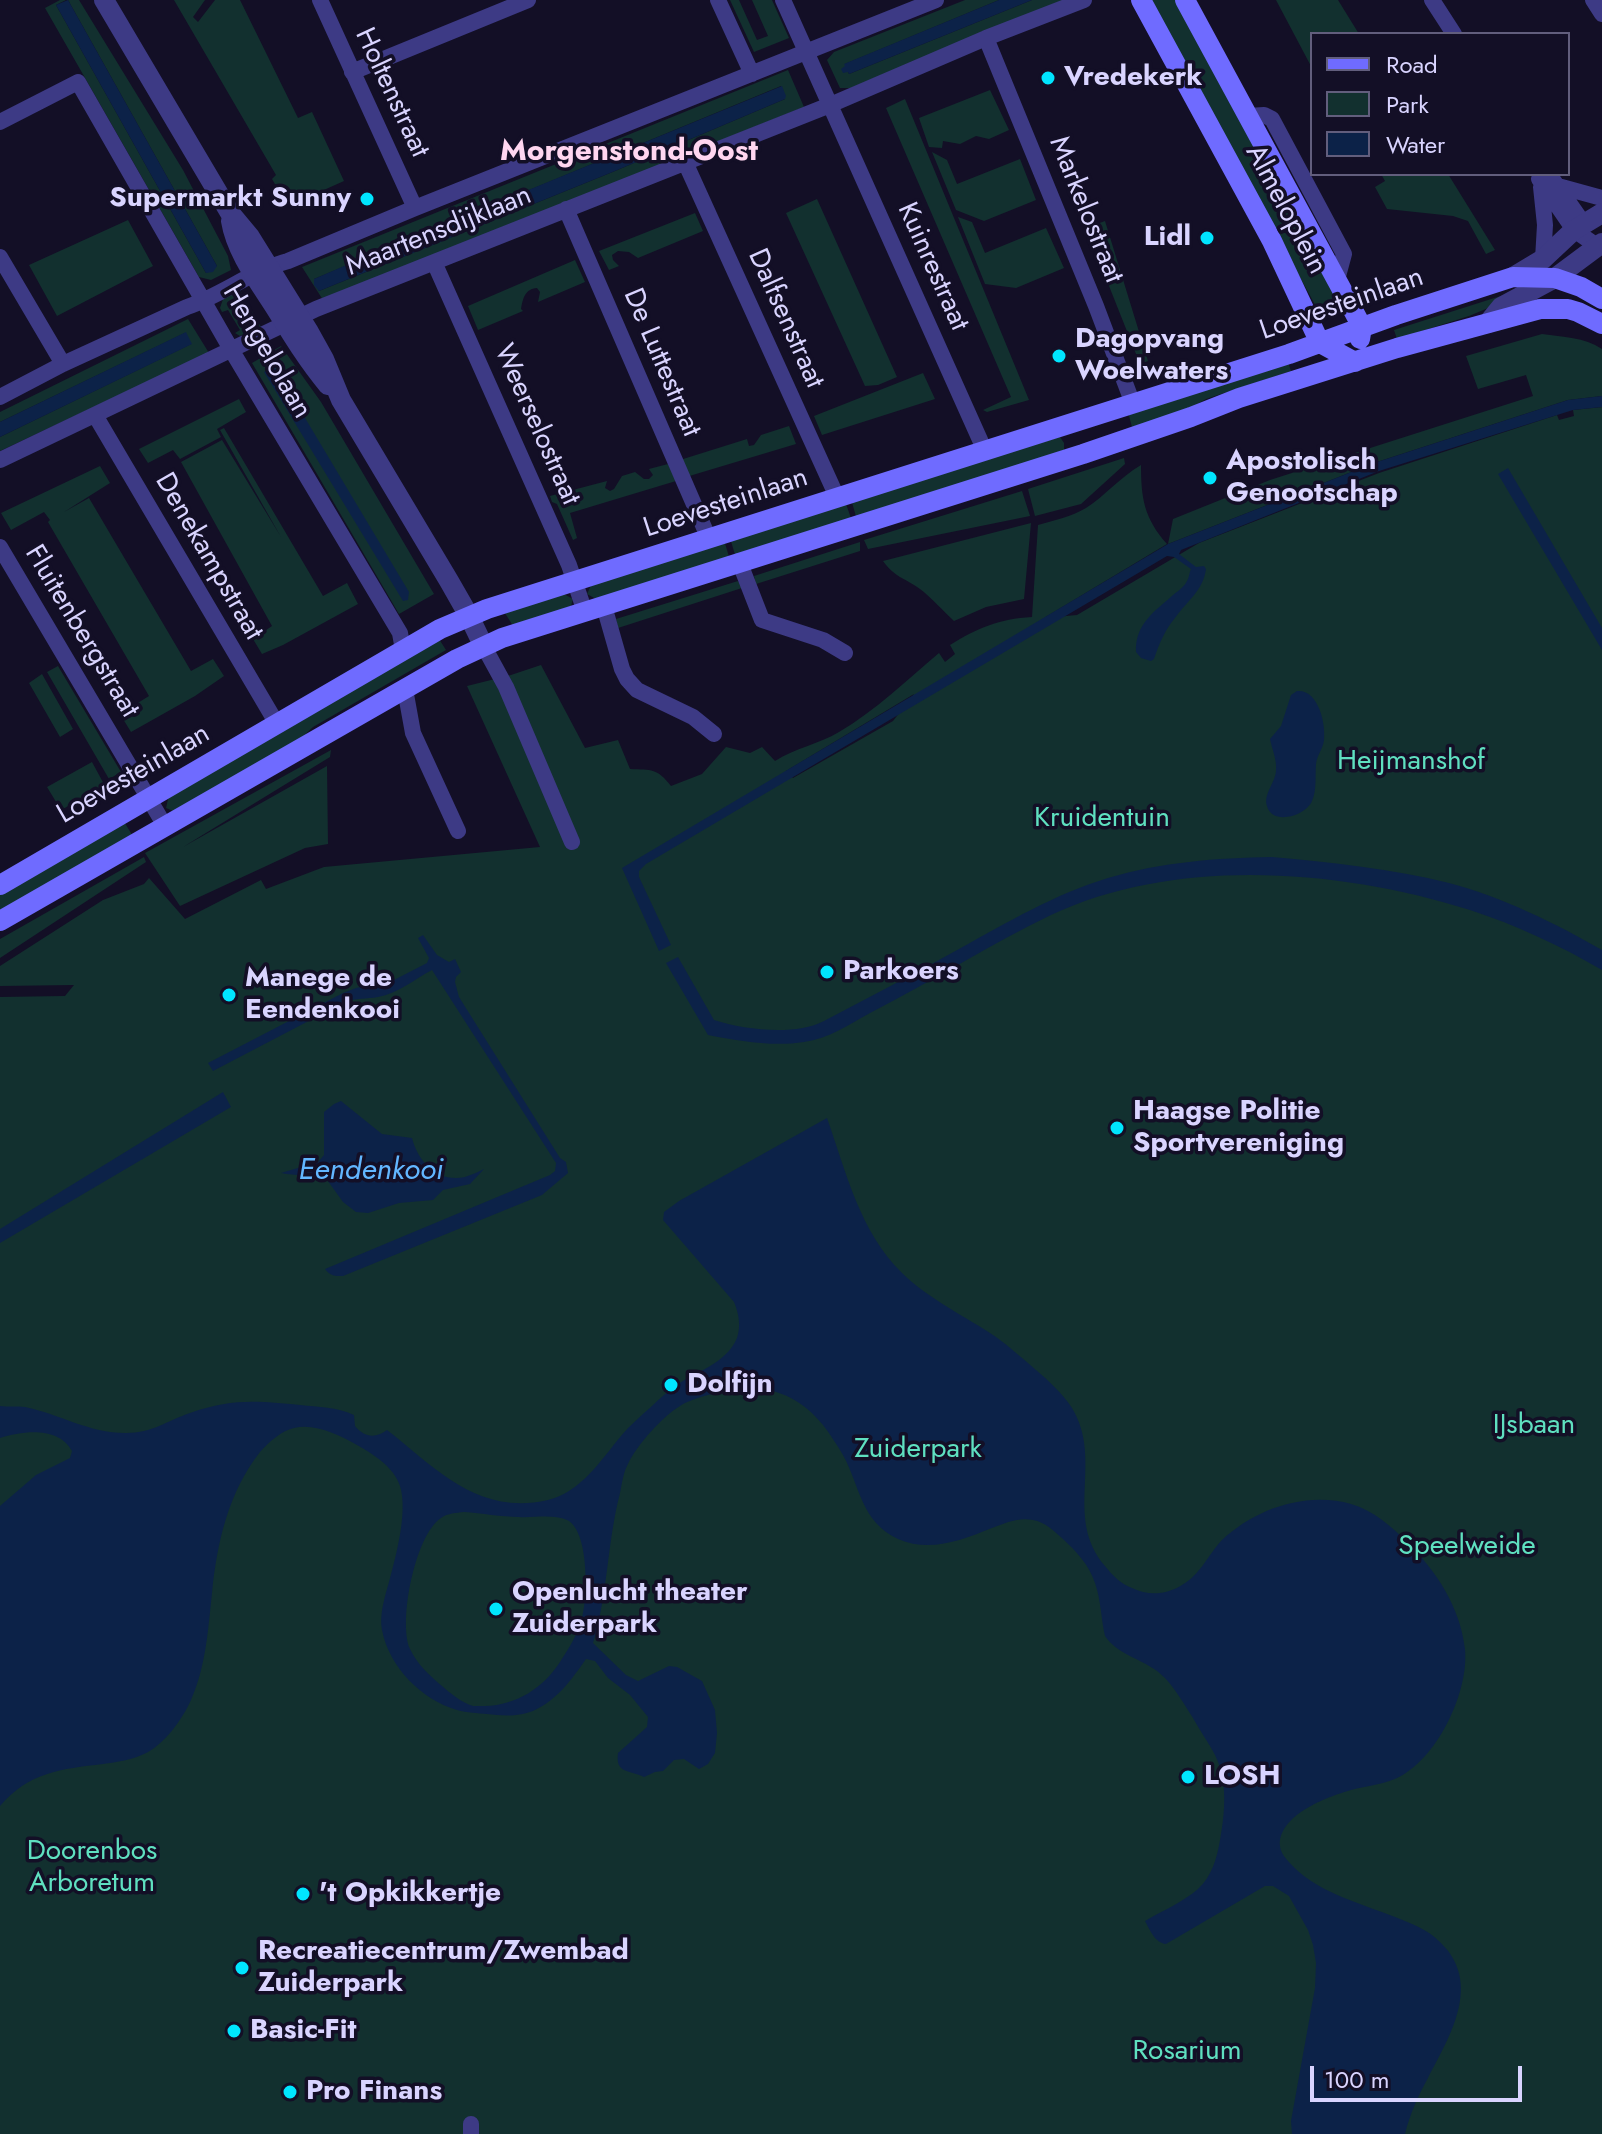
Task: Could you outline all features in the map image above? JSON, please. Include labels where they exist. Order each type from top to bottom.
[{"type":"main road","name":"Almeloplein","points":[[1141,0],[1272,241],[1320,343]]},
{"type":"main road","name":"Almeloplein","points":[[1185,0],[1362,327]]},
{"type":"main road","name":"Loevesteinlaan","points":[[0,885],[403,650],[469,616],[1133,404],[1513,277],[1549,274]]},
{"type":"main road","points":[[1549,274],[1602,299]]},
{"type":"main road","name":"Loevesteinlaan","points":[[0,921],[483,645],[1083,454],[1264,390],[1397,348],[1540,309],[1568,309]]},
{"type":"main road","points":[[1568,309],[1602,324]]},
{"type":"main road","points":[[1320,343],[1355,362],[1362,327]]},
{"type":"street","name":"Hengelolaan","points":[[104,0],[230,213],[250,237],[261,270],[293,322],[324,359],[341,400],[469,616],[483,645]]},
{"type":"street","name":"Holtenstraat","points":[[320,0],[415,208]]},
{"type":"street","points":[[352,72],[528,0]]},
{"type":"street","points":[[718,0],[752,74]]},
{"type":"street","name":"Kuinrestraat","points":[[783,0],[985,451]]},
{"type":"street","name":"Maartensdijklaan","points":[[0,397],[63,364],[204,301],[261,270],[936,0]]},
{"type":"street","name":"Maartensdijklaan","points":[[0,460],[316,309],[830,105],[1084,0]]},
{"type":"street","points":[[1432,0],[1453,32]]},
{"type":"street","points":[[1593,0],[1602,14]]},
{"type":"street","name":"Markelostraat","points":[[986,38],[1133,404]]},
{"type":"street","name":"Hengelolaan","points":[[0,122],[78,82],[232,351],[400,633],[403,650]]},
{"type":"street","name":"Dalfsenstraat","points":[[685,162],[837,497]]},
{"type":"street","points":[[1546,178],[1602,198]]},
{"type":"street","points":[[1488,323],[1501,307],[1549,274],[1600,247],[1579,227],[1546,178]]},
{"type":"street","points":[[1546,178],[1545,225],[1549,274],[1568,309]]},
{"type":"street","name":"De Luttestraat","points":[[566,209],[709,539]]},
{"type":"street","points":[[1549,274],[1579,227],[1602,213]]},
{"type":"street","points":[[0,257],[63,364]]},
{"type":"street","name":"Weerselostraat","points":[[434,262],[575,581],[595,609]]},
{"type":"street","name":"Denekampstraat","points":[[95,415],[277,724]]},
{"type":"street","name":"Fluitenbergstraat","points":[[0,547],[165,826]]},
{"type":"street","name":"Loevesteinlaan","points":[[739,561],[762,620],[823,640],[845,653]]},
{"type":"street","points":[[595,609],[622,669],[637,690],[693,717],[714,734]]},
{"type":"street","points":[[483,645],[506,687],[572,842]]},
{"type":"street","points":[[405,689],[413,733],[458,831]]},
{"type":"green space","points":[[66,0],[56,5],[206,273],[217,266],[68,0],[79,0],[183,170],[228,256],[231,270],[211,280],[199,277],[45,8]]},
{"type":"green space","points":[[174,0],[205,0],[193,17],[198,22],[215,0],[240,0],[298,118],[312,112],[344,181],[288,206],[272,179],[276,175]]},
{"type":"green space","points":[[730,0],[739,0],[757,40],[768,36],[752,0],[772,0],[789,38],[754,52]]},
{"type":"green space","points":[[965,0],[999,0],[845,64],[849,74],[1032,0],[1067,0],[851,88],[840,88],[827,60],[834,52]]},
{"type":"green space","points":[[1150,0],[1178,0],[1341,303],[1319,312]]},
{"type":"green space","points":[[1276,0],[1338,0],[1358,32],[1310,32],[1310,64]]},
{"type":"green space","points":[[788,70],[804,107],[323,300],[302,267]],"holes":[[[781,86],[785,99],[319,291],[314,279]]]},
{"type":"green space","points":[[990,90],[1009,130],[989,139],[976,136],[960,144],[943,141],[942,148],[929,147],[919,118]]},
{"type":"green space","points":[[905,99],[1029,400],[987,412],[983,410],[1011,397],[886,108]]},
{"type":"green space","points":[[932,152],[947,160],[957,184],[1020,159],[1036,200],[984,221],[956,210]]},
{"type":"green space","points":[[1382,176],[1449,176],[1495,250],[1486,254],[1468,221],[1453,216],[1387,209],[1375,187],[1385,181]]},
{"type":"green space","points":[[817,199],[897,377],[878,385],[865,386],[786,213]]},
{"type":"green space","points":[[695,213],[703,231],[638,258],[629,252],[618,251],[612,255],[619,266],[609,270],[599,251]]},
{"type":"green space","points":[[958,217],[972,222],[985,253],[1046,228],[1064,268],[1016,288],[985,284]]},
{"type":"green space","points":[[128,220],[153,266],[57,316],[29,265]]},
{"type":"green space","points":[[1105,221],[1148,361],[1140,364],[1086,228]]},
{"type":"green space","points":[[575,260],[585,282],[538,302],[540,292],[537,288],[530,290],[523,301],[523,311],[478,330],[468,306]]},
{"type":"green space","points":[[240,290],[261,327],[240,336],[235,333],[240,330],[228,310],[222,312],[220,308],[223,299]]},
{"type":"green space","points":[[1510,293],[1512,298],[1469,316],[1397,339],[1394,330]]},
{"type":"green space","points":[[188,319],[209,353],[0,451],[0,437],[191,344],[185,333],[0,422],[0,412]]},
{"type":"green space","points":[[1542,334],[1581,340],[1602,349],[1602,396],[1568,400],[1377,462],[1168,544],[1173,519],[1270,480],[1533,396],[1526,375],[1478,389],[1466,356]]},
{"type":"green space","points":[[281,346],[321,402],[434,594],[399,614],[252,363]]},
{"type":"green space","points":[[1288,362],[1291,371],[1206,399],[1185,411],[1132,427],[1128,412]]},
{"type":"green space","points":[[923,373],[935,399],[822,435],[814,416]]},
{"type":"green space","points":[[239,399],[246,412],[217,429],[221,437],[180,459],[173,450],[148,463],[139,449]]},
{"type":"green space","name":"Zuiderpark","points":[[1602,407],[1602,2134],[0,2134],[0,997],[65,996],[74,985],[0,986],[0,966],[103,900],[144,884],[149,878],[185,919],[261,880],[266,889],[324,867],[540,847],[467,686],[541,665],[585,748],[618,740],[630,769],[654,771],[671,786],[702,774],[726,747],[750,753],[762,747],[775,761],[852,724],[939,653],[945,662],[955,654],[950,645],[960,639],[999,622],[1032,617],[1038,525],[1086,508],[1141,465],[1145,507],[1167,544],[1044,618],[1077,615],[1199,543],[1379,473],[1557,415],[1559,420],[1574,416],[1573,410]],"holes":[[[914,694],[893,721],[793,778],[786,771]]]},
{"type":"green space","points":[[789,426],[796,444],[686,477],[680,460],[747,439],[749,446],[754,445],[761,435]]},
{"type":"green space","points":[[224,428],[323,596],[347,583],[358,604],[262,654],[253,639],[272,626],[181,462],[222,440],[281,537],[220,430]]},
{"type":"green space","points":[[1060,437],[1064,450],[857,520],[851,499]]},
{"type":"green space","points":[[1124,458],[1125,464],[1081,504],[1035,516],[1028,489]]},
{"type":"green space","points":[[668,464],[676,481],[570,513],[577,538],[573,540],[557,504],[552,502],[550,496],[607,481],[605,488],[610,491],[622,476],[635,472],[649,479],[653,475],[649,469]]},
{"type":"green space","points":[[100,466],[110,483],[64,512],[89,498],[191,671],[213,659],[224,676],[131,732],[120,714],[149,696],[48,522],[50,520],[44,512],[11,530],[1,513]]},
{"type":"green space","points":[[1022,491],[1030,516],[868,549],[864,540]]},
{"type":"green space","points":[[845,501],[852,521],[736,558],[730,538]]},
{"type":"green space","points":[[1031,523],[1024,599],[986,607],[954,621],[883,561]]},
{"type":"green space","points":[[724,540],[730,560],[596,599],[587,594],[592,583]]},
{"type":"green space","points":[[860,542],[860,551],[756,584],[754,576]]},
{"type":"green space","points":[[738,581],[742,588],[618,628],[616,619]]},
{"type":"green space","points":[[562,593],[573,599],[571,606],[515,629],[503,610]]},
{"type":"green space","points":[[439,639],[446,650],[313,727],[291,748],[173,811],[166,808],[169,795]]},
{"type":"green space","points":[[58,666],[121,772],[109,779],[47,672]]},
{"type":"green space","points":[[42,674],[73,729],[60,737],[29,683]]},
{"type":"green space","points":[[331,750],[330,757],[183,847],[327,766],[328,844],[305,848],[180,906],[145,853]]},
{"type":"green space","points":[[92,762],[105,786],[61,810],[47,787]]},
{"type":"green space","points":[[123,820],[134,838],[0,915],[0,891]]},
{"type":"green space","points":[[144,857],[146,862],[0,958],[0,939]]},
{"type":"water","points":[[68,0],[217,266],[213,272],[206,273],[56,5]]},
{"type":"water","points":[[999,0],[1032,0],[849,74],[841,69],[844,64]]},
{"type":"water","points":[[782,86],[785,99],[319,291],[314,285],[314,279],[365,257]]},
{"type":"water","points":[[186,332],[192,344],[0,437],[0,422]]},
{"type":"water","points":[[274,366],[409,592],[408,600],[403,601],[264,372]]},
{"type":"water","points":[[1602,396],[1602,407],[1573,410],[1379,471],[1181,550],[1179,554],[1196,567],[1204,566],[1204,577],[1198,590],[1168,627],[1151,661],[1141,658],[1136,652],[1142,626],[1184,585],[1191,569],[1174,557],[1167,556],[646,864],[639,871],[639,877],[671,945],[659,951],[622,868],[1168,544],[1377,462],[1568,400]]},
{"type":"water","points":[[1508,468],[1602,628],[1602,650],[1498,474]]},
{"type":"water","points":[[1297,691],[1310,695],[1319,708],[1324,740],[1309,806],[1289,817],[1275,816],[1266,802],[1276,770],[1270,739],[1281,726],[1291,695]]},
{"type":"water","points":[[1272,857],[1384,870],[1469,889],[1528,912],[1602,950],[1602,970],[1504,922],[1420,896],[1368,885],[1259,875],[1204,877],[1151,884],[1100,896],[1051,915],[838,1030],[804,1042],[768,1044],[708,1035],[666,963],[678,957],[714,1020],[755,1029],[799,1029],[824,1021],[1032,909],[1088,885],[1169,865]]},
{"type":"water","points":[[423,935],[437,955],[449,962],[455,959],[461,972],[455,982],[459,997],[560,1158],[566,1162],[568,1173],[542,1195],[343,1276],[333,1275],[325,1269],[555,1171],[556,1163],[432,970],[392,993],[345,1002],[213,1071],[208,1063],[343,993],[394,980],[427,963],[429,958],[418,938]]},
{"type":"water","points":[[223,1092],[231,1107],[0,1243],[0,1229]]},
{"type":"water","name":"Eendenkooi","points":[[341,1101],[382,1134],[412,1138],[424,1162],[438,1174],[465,1177],[484,1169],[470,1184],[443,1190],[433,1200],[399,1203],[368,1213],[356,1212],[343,1202],[325,1177],[281,1173],[318,1162],[324,1155],[324,1112]]},
{"type":"water","points":[[827,1118],[856,1200],[887,1257],[924,1291],[1011,1349],[1051,1383],[1072,1408],[1085,1448],[1085,1508],[1093,1547],[1117,1579],[1138,1591],[1151,1593],[1176,1588],[1194,1576],[1222,1540],[1235,1529],[1265,1512],[1299,1502],[1334,1501],[1359,1507],[1389,1525],[1419,1554],[1446,1591],[1458,1619],[1465,1649],[1462,1684],[1449,1720],[1428,1753],[1415,1766],[1395,1779],[1341,1793],[1306,1809],[1287,1825],[1281,1835],[1280,1846],[1288,1861],[1311,1881],[1337,1895],[1425,1930],[1453,1958],[1461,1992],[1458,2010],[1405,2134],[1292,2134],[1291,2121],[1315,1988],[1316,1963],[1308,1930],[1289,1896],[1273,1886],[1265,1886],[1166,1944],[1151,1932],[1145,1921],[1198,1889],[1213,1866],[1223,1819],[1222,1775],[1213,1750],[1169,1683],[1150,1666],[1118,1649],[1105,1636],[1095,1583],[1078,1554],[1049,1527],[1028,1519],[1007,1522],[969,1537],[934,1545],[898,1539],[886,1532],[869,1513],[843,1455],[823,1425],[794,1399],[771,1390],[745,1388],[720,1392],[691,1400],[673,1411],[637,1448],[626,1467],[616,1512],[602,1606],[593,1643],[626,1675],[638,1681],[669,1666],[677,1667],[702,1681],[715,1710],[717,1733],[715,1753],[708,1764],[699,1769],[684,1759],[674,1760],[663,1771],[644,1777],[621,1768],[618,1753],[647,1727],[648,1717],[595,1661],[586,1659],[551,1700],[517,1715],[461,1711],[444,1705],[420,1690],[392,1657],[381,1624],[402,1521],[402,1497],[397,1479],[382,1462],[343,1437],[302,1427],[284,1432],[264,1448],[249,1468],[232,1501],[217,1556],[200,1674],[187,1708],[172,1731],[159,1745],[134,1758],[60,1771],[34,1779],[0,1806],[0,1506],[36,1475],[70,1458],[72,1451],[58,1437],[39,1432],[0,1438],[0,1406],[25,1407],[87,1427],[126,1433],[144,1431],[205,1408],[232,1403],[271,1402],[334,1409],[354,1415],[355,1426],[362,1433],[374,1436],[387,1430],[441,1474],[479,1495],[523,1503],[548,1500],[580,1483],[624,1432],[675,1386],[718,1361],[737,1338],[739,1320],[734,1302],[663,1220],[664,1212]],"holes":[[[464,1512],[562,1518],[574,1526],[583,1550],[586,1580],[584,1608],[573,1641],[546,1680],[528,1693],[497,1705],[473,1706],[452,1695],[420,1665],[410,1649],[407,1636],[411,1580],[424,1542],[441,1518]]]},
{"type":"place","name":"Vredekerk","points":[[1048,78]]},
{"type":"place","name":"Supermarkt Sunny","points":[[367,199]]},
{"type":"place","name":"Lidl","points":[[1207,238]]},
{"type":"place","name":"Dagopvang Woelwaters","points":[[1059,356]]},
{"type":"place","name":"Apostolisch Genootschap","points":[[1210,478]]},
{"type":"place","name":"Parkoers","points":[[827,972]]},
{"type":"place","name":"Manege de Eendenkooi","points":[[229,995]]},
{"type":"place","name":"Haagse Politie Sportvereniging","points":[[1117,1128]]},
{"type":"place","name":"Dolfijn","points":[[671,1385]]},
{"type":"place","name":"Openlucht theater Zuiderpark","points":[[496,1609]]},
{"type":"place","name":"LOSH","points":[[1188,1777]]},
{"type":"place","name":"'t Opkikkertje","points":[[303,1894]]},
{"type":"place","name":"Recreatiecentrum/Zwembad Zuiderpark","points":[[242,1968]]},
{"type":"place","name":"Basic-Fit","points":[[234,2031]]},
{"type":"place","name":"Pro Finans","points":[[290,2092]]},
{"type":"district","name":"Morgenstond-Oost","points":[[629,153]]},
{"type":"park label","name":"Heijmanshof","points":[[1411,762]]},
{"type":"park label","name":"Kruidentuin","points":[[1102,819]]},
{"type":"park label","name":"IJsbaan","points":[[1534,1426]]},
{"type":"park label","name":"Speelweide","points":[[1467,1547]]},
{"type":"park label","name":"Doorenbos Arboretum","points":[[92,1868]]},
{"type":"park label","name":"Rosarium","points":[[1187,2052]]}]
